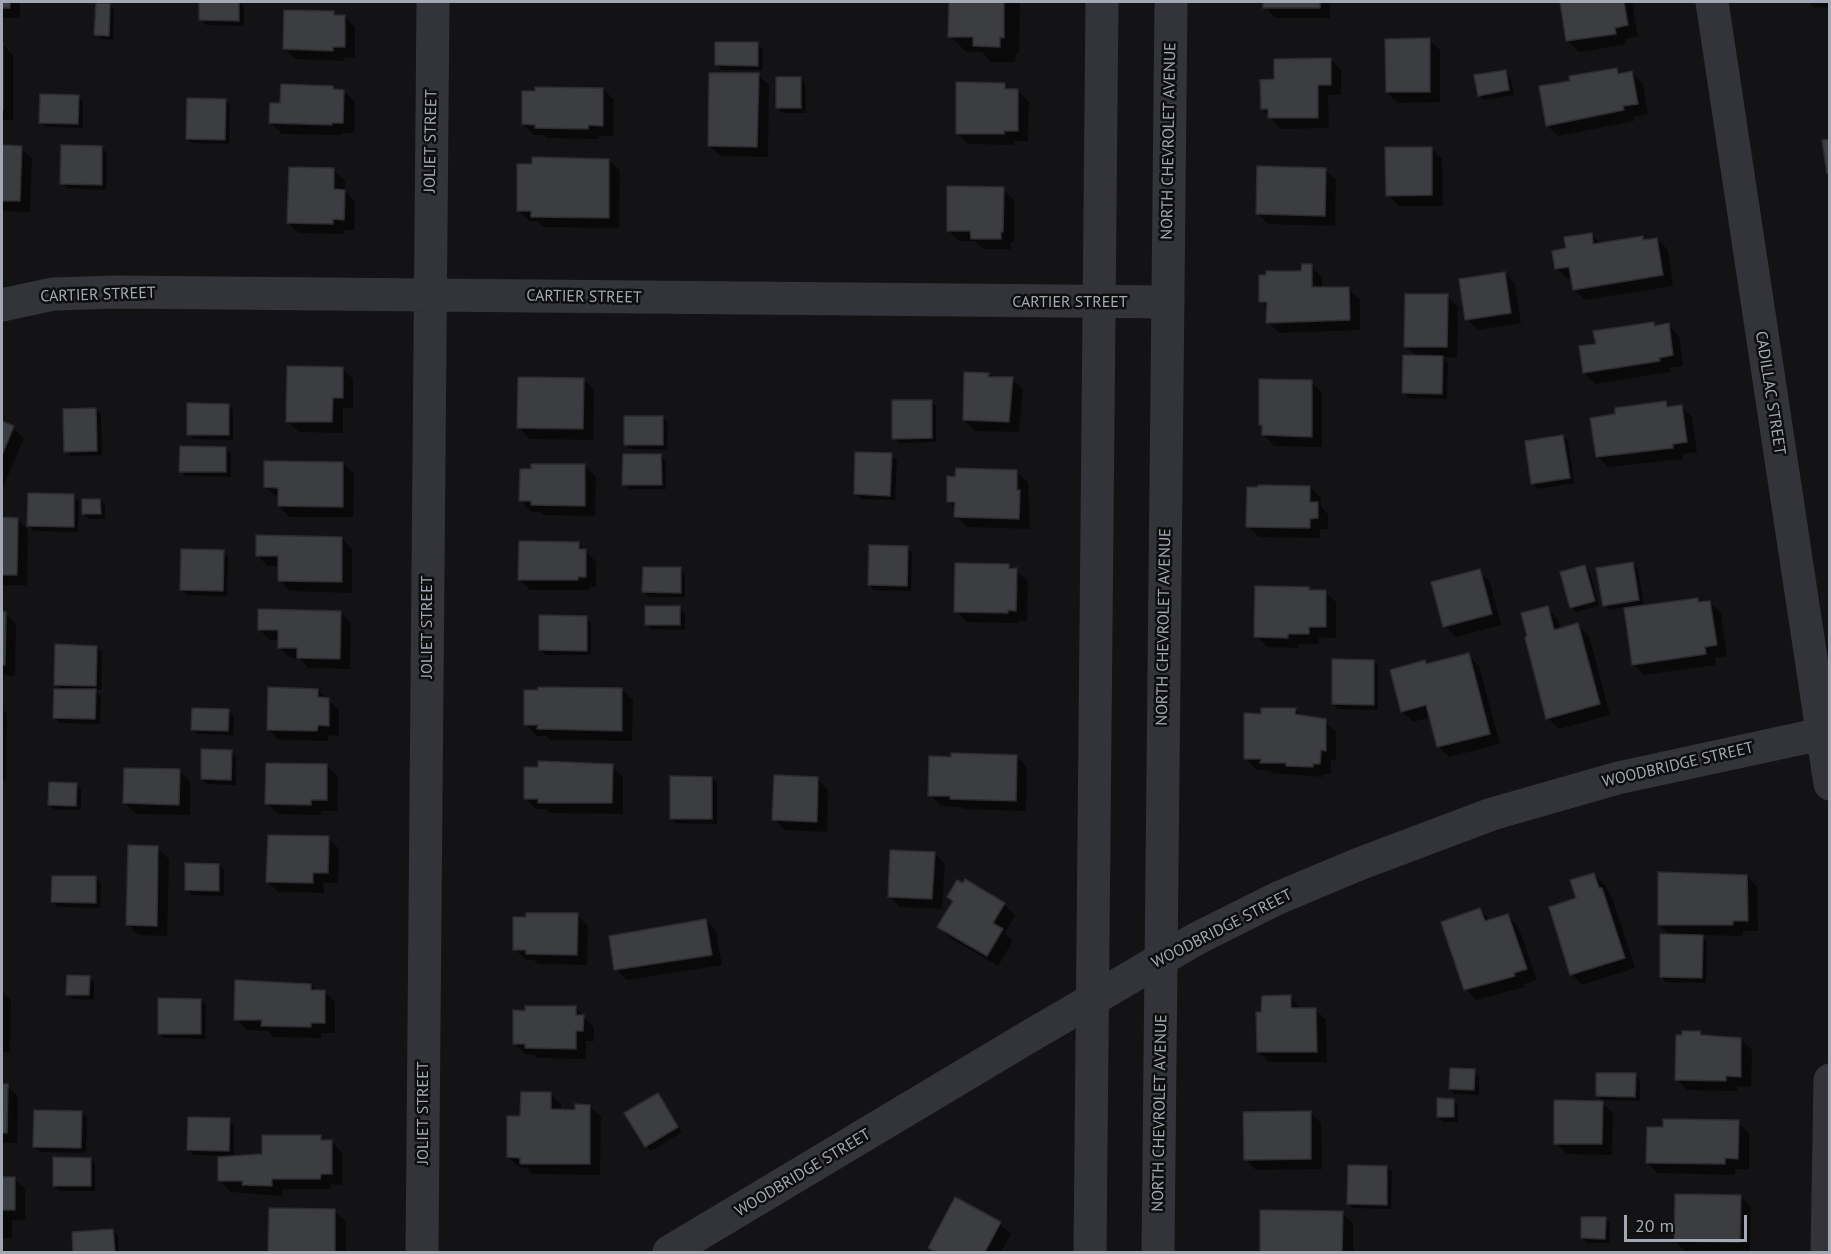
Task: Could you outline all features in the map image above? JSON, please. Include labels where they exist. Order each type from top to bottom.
[{"type":"street","name":"JOLIET STREET","points":[[422,1252],[433,2]]},
{"type":"street","points":[[1090,1252],[1102,2]]},
{"type":"street","name":"NORTH CHEVROLET AVENUE","points":[[1158,1252],[1171,2]]},
{"type":"street","name":"CADILLAC STREET","points":[[1712,2],[1825,733],[1830,784]]},
{"type":"street","name":"CARTIER STREET","points":[[2,305],[30,298],[77,292],[1167,302]]},
{"type":"street","name":"WOODBRIDGE STREET","points":[[669,1252],[1092,1000],[1161,960],[1278,898],[1359,864],[1492,814],[1618,778],[1825,733]]},
{"type":"street","points":[[1827,1252],[1830,1080]]},
{"type":"building","points":[[2,2],[10,2],[10,8],[2,8]]},
{"type":"building","points":[[199,2],[239,2],[239,21],[199,20]]},
{"type":"building","points":[[949,2],[1004,2],[1004,38],[1000,37],[1000,47],[973,46],[973,37],[948,37]]},
{"type":"building","points":[[1263,2],[1320,2],[1320,8],[1263,8]]},
{"type":"building","points":[[1560,2],[1624,2],[1628,25],[1615,28],[1616,34],[1566,41]]},
{"type":"building","points":[[96,3],[110,3],[109,36],[94,35]]},
{"type":"building","points":[[284,10],[334,11],[334,15],[345,15],[345,47],[333,47],[333,51],[283,49]]},
{"type":"building","points":[[1430,38],[1430,92],[1386,92],[1385,39]]},
{"type":"building","points":[[715,42],[758,42],[758,66],[715,65]]},
{"type":"building","points":[[3,43],[3,110],[2,110]]},
{"type":"building","points":[[1331,58],[1331,85],[1318,85],[1318,118],[1268,118],[1268,109],[1261,109],[1260,80],[1274,79],[1274,59]]},
{"type":"building","points":[[1617,68],[1618,74],[1632,71],[1638,104],[1623,106],[1624,110],[1546,126],[1539,86],[1570,81],[1569,76]]},
{"type":"building","points":[[1506,70],[1509,90],[1478,96],[1474,75]]},
{"type":"building","points":[[709,73],[759,73],[757,147],[708,146]]},
{"type":"building","points":[[776,77],[801,77],[801,108],[776,108]]},
{"type":"building","points":[[956,82],[1005,83],[1005,89],[1018,89],[1018,131],[1004,131],[1004,134],[956,134]]},
{"type":"building","points":[[281,84],[333,86],[333,89],[344,90],[343,123],[332,123],[332,125],[269,123],[270,103],[280,103]]},
{"type":"building","points":[[535,87],[603,88],[603,126],[589,125],[588,129],[535,128],[535,125],[522,124],[522,91],[535,91]]},
{"type":"building","points":[[40,94],[79,95],[78,124],[39,123]]},
{"type":"building","points":[[187,98],[226,99],[225,140],[186,139]]},
{"type":"building","points":[[1830,139],[1830,173],[1827,174],[1822,140]]},
{"type":"building","points":[[2,145],[22,146],[20,201],[2,201]]},
{"type":"building","points":[[61,145],[102,146],[102,185],[60,184]]},
{"type":"building","points":[[1385,147],[1432,147],[1432,195],[1386,196]]},
{"type":"building","points":[[532,157],[609,159],[609,218],[531,217],[531,211],[517,211],[517,164],[532,164]]},
{"type":"building","points":[[1257,166],[1326,168],[1325,216],[1256,214]]},
{"type":"building","points":[[289,167],[334,168],[334,189],[345,190],[344,220],[333,219],[333,224],[287,223]]},
{"type":"building","points":[[947,186],[1004,187],[1001,239],[971,239],[970,231],[947,231]]},
{"type":"building","points":[[1592,233],[1593,244],[1643,236],[1643,240],[1657,238],[1663,275],[1573,290],[1569,267],[1555,269],[1552,251],[1566,248],[1564,237]]},
{"type":"building","points":[[1302,264],[1312,264],[1312,287],[1349,287],[1350,320],[1266,323],[1267,302],[1259,302],[1259,275],[1266,275],[1266,271],[1301,271]]},
{"type":"building","points":[[1505,272],[1511,313],[1465,320],[1459,279]]},
{"type":"building","points":[[1405,294],[1448,294],[1447,347],[1404,347]]},
{"type":"building","points":[[1654,322],[1654,326],[1669,323],[1673,355],[1659,358],[1660,361],[1583,373],[1579,346],[1596,344],[1593,331]]},
{"type":"building","points":[[1403,355],[1443,356],[1442,394],[1402,393]]},
{"type":"building","points":[[287,366],[343,367],[343,398],[333,398],[332,422],[286,422]]},
{"type":"building","points":[[964,372],[989,373],[988,377],[1013,377],[1009,422],[963,420]]},
{"type":"building","points":[[518,377],[584,378],[583,429],[517,428]]},
{"type":"building","points":[[1259,379],[1312,380],[1312,437],[1262,435],[1262,425],[1259,425]]},
{"type":"building","points":[[892,400],[932,400],[932,438],[892,439]]},
{"type":"building","points":[[1666,401],[1667,407],[1682,405],[1687,442],[1673,444],[1673,448],[1596,457],[1590,418],[1615,414],[1615,408]]},
{"type":"building","points":[[187,403],[229,404],[229,435],[187,435]]},
{"type":"building","points":[[96,408],[97,451],[64,452],[63,409]]},
{"type":"building","points":[[624,416],[663,416],[663,445],[624,445]]},
{"type":"building","points":[[2,421],[14,426],[2,455]]},
{"type":"building","points":[[1563,435],[1570,478],[1531,484],[1525,441]]},
{"type":"building","points":[[180,446],[226,447],[226,472],[179,472]]},
{"type":"building","points":[[855,452],[892,453],[890,496],[854,494]]},
{"type":"building","points":[[623,454],[661,454],[662,485],[622,485]]},
{"type":"building","points":[[264,461],[343,462],[343,507],[278,506],[278,488],[264,487]]},
{"type":"building","points":[[531,464],[585,464],[585,506],[531,505],[531,501],[519,501],[520,469],[531,469]]},
{"type":"building","points":[[956,468],[1017,470],[1017,490],[1020,490],[1019,519],[954,517],[955,502],[947,502],[947,476],[955,477]]},
{"type":"building","points":[[1258,485],[1310,486],[1310,502],[1318,502],[1318,518],[1310,519],[1310,528],[1246,527],[1247,487],[1258,487]]},
{"type":"building","points":[[28,493],[74,494],[74,527],[27,526]]},
{"type":"building","points":[[82,499],[100,499],[101,514],[82,514]]},
{"type":"building","points":[[2,517],[18,518],[17,575],[2,575]]},
{"type":"building","points":[[256,535],[342,537],[342,582],[278,581],[278,556],[256,556]]},
{"type":"building","points":[[519,541],[579,542],[579,549],[586,549],[586,577],[578,577],[578,580],[518,580]]},
{"type":"building","points":[[869,545],[908,546],[907,586],[868,585]]},
{"type":"building","points":[[181,549],[224,550],[223,591],[180,590]]},
{"type":"building","points":[[1633,562],[1639,600],[1603,606],[1596,568]]},
{"type":"building","points":[[955,563],[1009,564],[1009,569],[1017,568],[1016,611],[1008,610],[1008,613],[954,612]]},
{"type":"building","points":[[1585,565],[1595,601],[1570,608],[1560,572]]},
{"type":"building","points":[[643,567],[681,567],[681,593],[642,592]]},
{"type":"building","points":[[1480,569],[1492,614],[1443,627],[1431,582]]},
{"type":"building","points":[[1255,586],[1309,587],[1309,590],[1326,590],[1326,627],[1309,627],[1309,634],[1288,634],[1288,638],[1254,637]]},
{"type":"building","points":[[1698,598],[1698,602],[1710,601],[1717,645],[1705,647],[1706,654],[1632,665],[1624,608]]},
{"type":"building","points":[[645,606],[680,606],[680,625],[645,625]]},
{"type":"building","points":[[1548,606],[1554,630],[1578,623],[1600,704],[1546,719],[1525,638],[1527,636],[1521,613]]},
{"type":"building","points":[[258,609],[341,611],[340,659],[297,658],[297,648],[278,648],[278,630],[258,630]]},
{"type":"building","points":[[2,611],[6,612],[5,665],[2,665]]},
{"type":"building","points":[[539,615],[587,616],[587,651],[539,650]]},
{"type":"building","points":[[55,644],[97,646],[96,686],[54,685]]},
{"type":"building","points":[[1469,653],[1490,734],[1437,747],[1426,705],[1401,712],[1390,670],[1425,660],[1426,664]]},
{"type":"building","points":[[1332,659],[1374,660],[1374,705],[1332,704]]},
{"type":"building","points":[[268,687],[318,689],[318,697],[329,698],[329,726],[318,725],[317,731],[267,730]]},
{"type":"building","points":[[538,687],[622,688],[622,731],[537,729],[538,725],[524,725],[524,690],[538,690]]},
{"type":"building","points":[[54,689],[96,689],[95,719],[53,718]]},
{"type":"building","points":[[192,708],[229,709],[228,731],[191,730]]},
{"type":"building","points":[[1261,708],[1296,708],[1295,714],[1326,719],[1326,751],[1321,750],[1320,764],[1313,764],[1313,767],[1286,766],[1286,763],[1260,763],[1261,759],[1244,759],[1244,713],[1261,714]]},
{"type":"building","points":[[201,749],[232,750],[231,780],[201,779]]},
{"type":"building","points":[[951,753],[1017,755],[1016,801],[928,796],[929,756],[951,757]]},
{"type":"building","points":[[538,761],[613,764],[612,803],[538,803],[538,799],[524,799],[524,767],[538,767]]},
{"type":"building","points":[[266,763],[327,764],[327,800],[311,800],[311,805],[265,804]]},
{"type":"building","points":[[124,768],[180,769],[179,805],[123,803]]},
{"type":"building","points":[[774,775],[818,777],[817,822],[772,820]]},
{"type":"building","points":[[670,776],[712,777],[712,819],[670,819]]},
{"type":"building","points":[[49,782],[77,783],[76,806],[48,805]]},
{"type":"building","points":[[268,835],[329,836],[328,873],[313,873],[313,883],[266,882]]},
{"type":"building","points":[[128,845],[158,846],[157,926],[126,925]]},
{"type":"building","points":[[890,850],[935,852],[932,899],[888,897]]},
{"type":"building","points":[[185,863],[219,864],[219,891],[185,890]]},
{"type":"building","points":[[1658,872],[1747,875],[1748,921],[1733,921],[1733,925],[1658,925]]},
{"type":"building","points":[[1594,873],[1599,888],[1602,888],[1625,958],[1570,975],[1549,907],[1576,898],[1570,880]]},
{"type":"building","points":[[52,876],[96,876],[96,903],[51,902]]},
{"type":"building","points":[[965,879],[1005,903],[993,923],[1003,929],[987,956],[937,927],[953,901],[947,897],[957,880],[963,883]]},
{"type":"building","points":[[1480,908],[1485,921],[1508,914],[1527,969],[1514,973],[1515,976],[1464,990],[1441,922]]},
{"type":"building","points":[[526,913],[578,913],[577,955],[526,954],[526,950],[513,950],[513,917],[526,917]]},
{"type":"building","points":[[706,919],[712,955],[614,970],[609,936]]},
{"type":"building","points":[[1660,934],[1703,935],[1702,978],[1660,977]]},
{"type":"building","points":[[67,975],[90,976],[89,995],[66,995]]},
{"type":"building","points":[[235,980],[311,984],[311,990],[325,990],[325,1023],[311,1023],[311,1027],[261,1026],[262,1020],[234,1020]]},
{"type":"building","points":[[1291,995],[1291,1008],[1316,1008],[1317,1052],[1257,1052],[1256,1012],[1261,1012],[1262,996]]},
{"type":"building","points":[[158,998],[201,999],[201,1034],[158,1034]]},
{"type":"building","points":[[525,1006],[576,1006],[576,1015],[584,1015],[583,1031],[576,1031],[576,1049],[525,1048],[525,1044],[513,1044],[513,1010],[525,1011]]},
{"type":"building","points":[[1682,1031],[1700,1031],[1701,1035],[1741,1038],[1741,1077],[1726,1076],[1726,1081],[1675,1080],[1676,1035],[1682,1035]]},
{"type":"building","points":[[1450,1068],[1475,1069],[1474,1090],[1449,1089]]},
{"type":"building","points":[[1596,1073],[1636,1073],[1635,1097],[1596,1096]]},
{"type":"building","points":[[2,1084],[8,1084],[7,1133],[2,1133]]},
{"type":"building","points":[[521,1092],[551,1092],[551,1109],[575,1110],[575,1104],[590,1105],[590,1164],[520,1164],[520,1158],[507,1157],[507,1116],[520,1116]]},
{"type":"building","points":[[658,1093],[678,1127],[645,1147],[624,1113]]},
{"type":"building","points":[[1437,1098],[1454,1099],[1454,1117],[1437,1117]]},
{"type":"building","points":[[1554,1100],[1603,1101],[1602,1144],[1554,1144]]},
{"type":"building","points":[[34,1110],[82,1111],[81,1148],[33,1147]]},
{"type":"building","points":[[1311,1111],[1311,1159],[1244,1160],[1243,1112]]},
{"type":"building","points":[[188,1117],[230,1118],[229,1151],[187,1150]]},
{"type":"building","points":[[1663,1119],[1739,1120],[1738,1159],[1725,1158],[1725,1164],[1646,1163],[1647,1127],[1663,1127]]},
{"type":"building","points":[[262,1135],[321,1135],[321,1140],[332,1140],[332,1174],[321,1174],[320,1179],[272,1179],[272,1186],[242,1185],[243,1181],[218,1181],[218,1157],[262,1154]]},
{"type":"building","points":[[53,1157],[91,1158],[91,1186],[53,1186]]},
{"type":"building","points":[[1348,1165],[1387,1166],[1387,1205],[1347,1204]]},
{"type":"building","points":[[2,1174],[3,1177],[15,1177],[15,1210],[2,1210]]},
{"type":"building","points":[[1675,1194],[1741,1195],[1740,1242],[1674,1241]]},
{"type":"building","points":[[955,1197],[1001,1222],[985,1252],[936,1252],[928,1248]]},
{"type":"building","points":[[269,1208],[335,1209],[335,1252],[268,1252]]},
{"type":"building","points":[[1260,1210],[1343,1211],[1342,1252],[1260,1252]]},
{"type":"building","points":[[1581,1217],[1606,1217],[1605,1239],[1581,1238]]},
{"type":"building","points":[[113,1229],[115,1252],[73,1252],[72,1232]]}]
